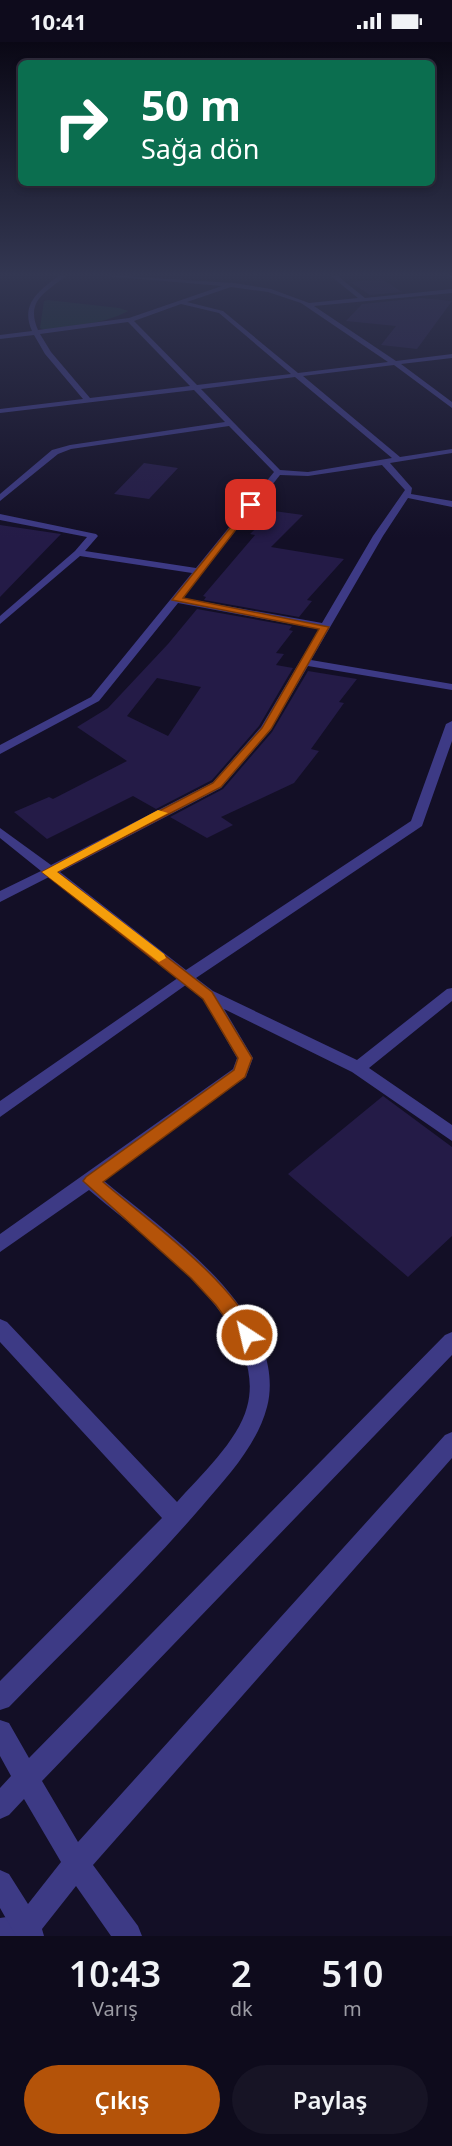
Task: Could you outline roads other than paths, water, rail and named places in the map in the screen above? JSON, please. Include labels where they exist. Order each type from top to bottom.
[{"type":"street","points":[[57,361],[88,400]]},
{"type":"street","points":[[171,361],[278,472],[308,474],[452,451]]},
{"type":"street","points":[[282,361],[399,460]]},
{"type":"street","points":[[0,411],[408,361]]},
{"type":"street","points":[[395,363],[452,406]]},
{"type":"street","points":[[0,498],[55,452],[70,447],[230,424]]},
{"type":"street","points":[[0,897],[217,785],[266,729],[378,536],[409,490],[384,462]]},
{"type":"street","points":[[0,750],[95,699],[278,472]]},
{"type":"street","points":[[405,495],[452,504]]},
{"type":"street","points":[[0,517],[93,536],[78,554],[0,621]]},
{"type":"street","points":[[78,554],[199,571]]},
{"type":"street","points":[[177,600],[325,627]]},
{"type":"street","points":[[305,662],[452,687]]},
{"type":"street","points":[[0,1110],[185,978],[417,823],[452,724]]},
{"type":"street","points":[[0,832],[48,872],[208,995],[358,1068],[452,1134]]},
{"type":"street","points":[[358,1068],[452,993]]},
{"type":"street","points":[[0,1244],[240,1073],[245,1058],[208,995]]},
{"type":"street","points":[[0,1698],[178,1519],[231,1455],[256,1409],[261,1375],[247,1335],[222,1300],[197,1273],[91,1181]]},
{"type":"street","points":[[0,1328],[178,1519]]},
{"type":"street","points":[[0,1806],[29,1779],[452,1341]]},
{"type":"street","points":[[28,1933],[76,1864],[452,1442]]},
{"type":"street","points":[[0,1732],[76,1864],[128,1936]]},
{"type":"street","points":[[0,1883],[28,1933]]},
{"type":"street","points":[[0,1932],[28,1933]]}]
